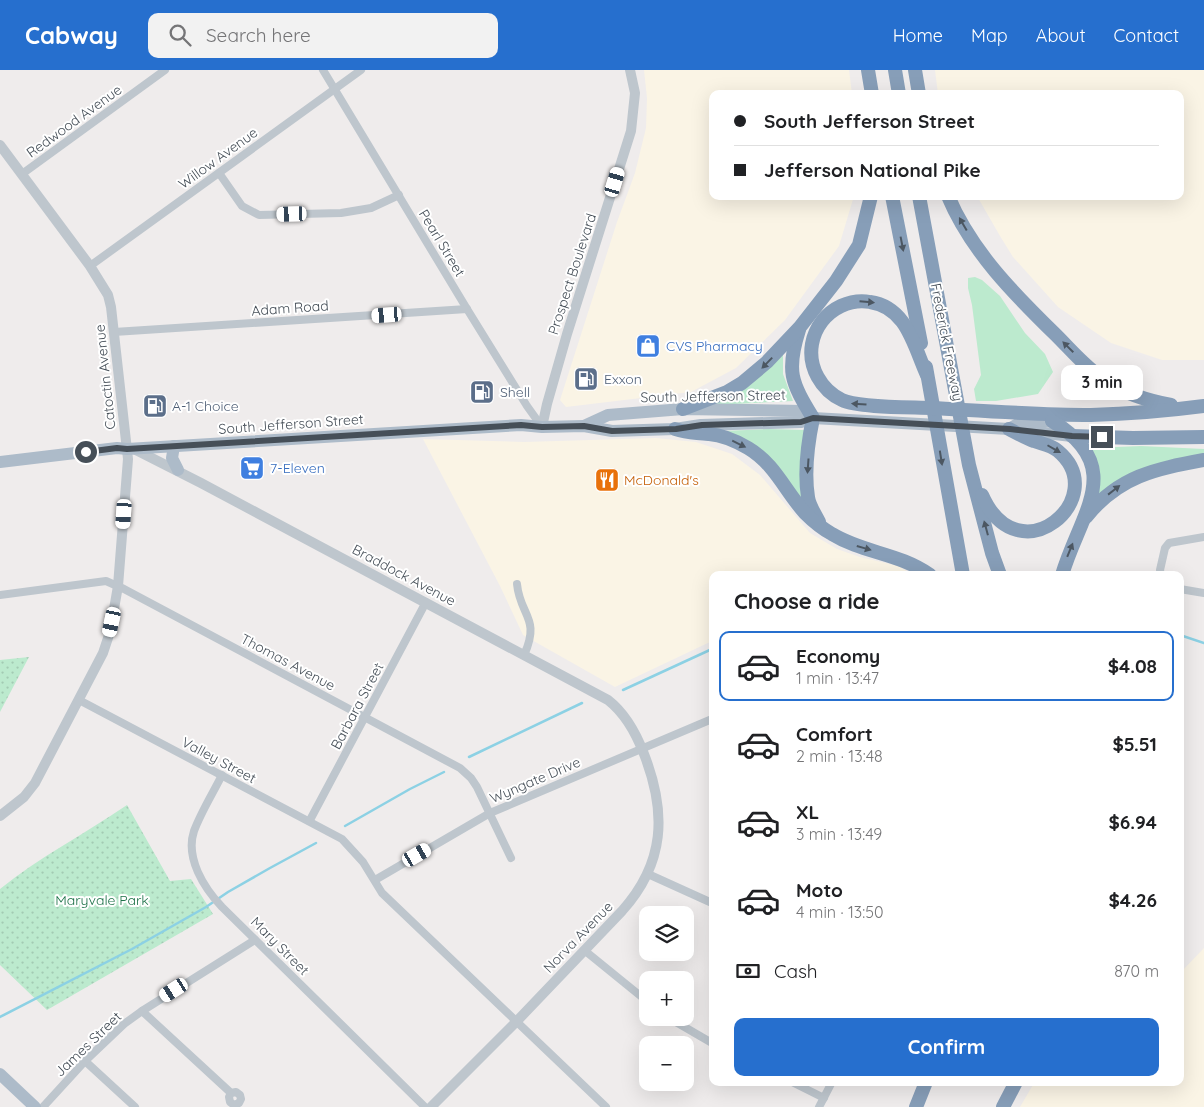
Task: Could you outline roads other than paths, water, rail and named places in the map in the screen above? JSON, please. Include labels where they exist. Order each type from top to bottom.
[{"type":"highway","points":[[895,70],[898,90]]},
{"type":"highway","points":[[915,70],[919,90]]},
{"type":"highway","points":[[683,409],[727,392],[742,383],[767,362],[800,327],[836,281],[859,245],[870,200]]},
{"type":"highway","name":"Frederick Freeway","points":[[893,200],[927,375],[961,571]]},
{"type":"highway","name":"Frederick Freeway","points":[[920,200],[969,464],[992,553],[999,571]]},
{"type":"highway","points":[[950,200],[965,229],[983,257],[1002,280],[1084,364],[1106,381],[1127,392],[1153,401],[1186,408]]},
{"type":"highway","points":[[927,375],[910,332],[900,316],[885,306],[868,302],[850,303],[834,310],[821,323],[813,339],[812,356],[816,374],[826,388],[835,396],[850,403],[989,411],[1092,414],[1134,413],[1204,406]]},
{"type":"highway","points":[[800,327],[793,348],[791,371],[798,392],[813,418],[810,433],[808,498],[820,526]]},
{"type":"highway","points":[[1052,421],[1100,422],[1176,418],[1204,414]]},
{"type":"highway","points":[[1052,421],[1064,428],[1087,452],[1094,479],[1092,494],[1063,571]]},
{"type":"highway","points":[[676,429],[688,434],[708,434],[724,437],[753,451],[771,466],[804,513],[820,526],[842,540],[902,560],[923,571]]},
{"type":"highway","points":[[969,464],[984,499],[996,517],[1004,523],[1022,530],[1032,531],[1051,525],[1059,520],[1070,504],[1073,495],[1073,475],[1070,466],[1065,458],[1053,447],[1033,441],[1010,429]]},
{"type":"highway","points":[[1072,436],[1133,438],[1204,436]]},
{"type":"highway","points":[[1133,438],[1204,445]]},
{"type":"highway","points":[[1080,525],[1096,506],[1126,481],[1150,472],[1204,460]]},
{"type":"highway","points":[[916,1107],[924,1086]]},
{"type":"highway","points":[[1003,1107],[1014,1086]]},
{"type":"main road","name":"South Jefferson Street","points":[[584,426],[608,415],[683,409],[803,411],[813,418]]},
{"type":"main road","name":"South Jefferson Street","points":[[0,462],[117,448],[131,449],[511,425],[542,427],[584,426],[612,431],[676,429],[702,425],[801,422],[813,418],[1010,429],[1023,421],[1052,421]]},
{"type":"main road","points":[[1010,429],[1072,436]]},
{"type":"main road","points":[[174,446],[172,458],[178,470]]},
{"type":"main road","points":[[0,1074],[35,1107]]},
{"type":"street","name":"Redwood Avenue","points":[[22,174],[165,70]]},
{"type":"street","name":"Pearl Street","points":[[323,70],[467,309],[542,427]]},
{"type":"street","name":"Willow Avenue","points":[[90,266],[361,70]]},
{"type":"street","name":"Prospect Boulevard","points":[[542,427],[565,343],[631,130],[635,93],[630,70]]},
{"type":"street","name":"Catoctin Avenue","points":[[0,145],[90,266],[108,295],[131,449],[128,459],[115,612],[107,643],[35,783],[24,797],[0,816]]},
{"type":"street","points":[[219,173],[242,206],[259,215],[341,213],[371,208],[399,195]]},
{"type":"street","name":"Adam Road","points":[[114,332],[467,309]]},
{"type":"street","name":"Braddock Avenue","points":[[131,449],[178,470],[608,700],[626,718],[642,748]]},
{"type":"street","points":[[1160,571],[1165,548],[1170,544],[1204,537]]},
{"type":"street","name":"Thomas Avenue","points":[[0,595],[106,581],[118,586],[460,768],[471,778],[477,787],[511,858]]},
{"type":"street","points":[[517,584],[519,597],[528,616],[532,631],[529,645],[524,655]]},
{"type":"street","points":[[1184,590],[1204,593]]},
{"type":"street","name":"Barbara Street","points":[[310,820],[426,602]]},
{"type":"street","name":"Valley Street","points":[[79,700],[310,820],[348,843],[375,880]]},
{"type":"street","name":"Wyngate Drive","points":[[375,880],[490,813],[709,720]]},
{"type":"street","name":"Norva Avenue","points":[[431,1107],[516,1022],[630,902],[648,874],[658,832],[658,804],[655,786],[642,748]]},
{"type":"street","name":"Mary Street","points":[[222,775],[194,831],[192,841],[193,855],[201,878],[211,896],[425,1107]]},
{"type":"street","points":[[648,874],[709,902]]},
{"type":"street","points":[[375,880],[382,893],[606,1107]]},
{"type":"street","name":"James Street","points":[[43,1107],[106,1040],[142,1010],[255,940]]},
{"type":"street","points":[[584,950],[639,995]]},
{"type":"street","points":[[142,1010],[231,1093]]},
{"type":"street","points":[[683,1026],[709,1041]]},
{"type":"street","points":[[85,1061],[135,1107]]},
{"type":"street","points":[[800,1086],[824,1098]]},
{"type":"street","points":[[819,1107],[830,1086]]},
{"type":"waterway","points":[[1184,636],[1204,643]]},
{"type":"waterway","points":[[623,690],[709,650]]},
{"type":"waterway","points":[[469,757],[582,703]]},
{"type":"waterway","points":[[345,826],[444,772]]},
{"type":"waterway","points":[[0,1017],[132,949],[316,843]]},
{"type":"place","name":"CVS Pharmacy","points":[[648,346]]},
{"type":"place","name":"Exxon","points":[[586,379]]},
{"type":"place","name":"Shell","points":[[482,392]]},
{"type":"place","name":"A-1 Choice","points":[[155,406]]},
{"type":"place","name":"7-Eleven","points":[[252,468]]},
{"type":"place","name":"McDonald's","points":[[607,480]]},
{"type":"park label","name":"Maryvale Park","points":[[102,900]]}]
